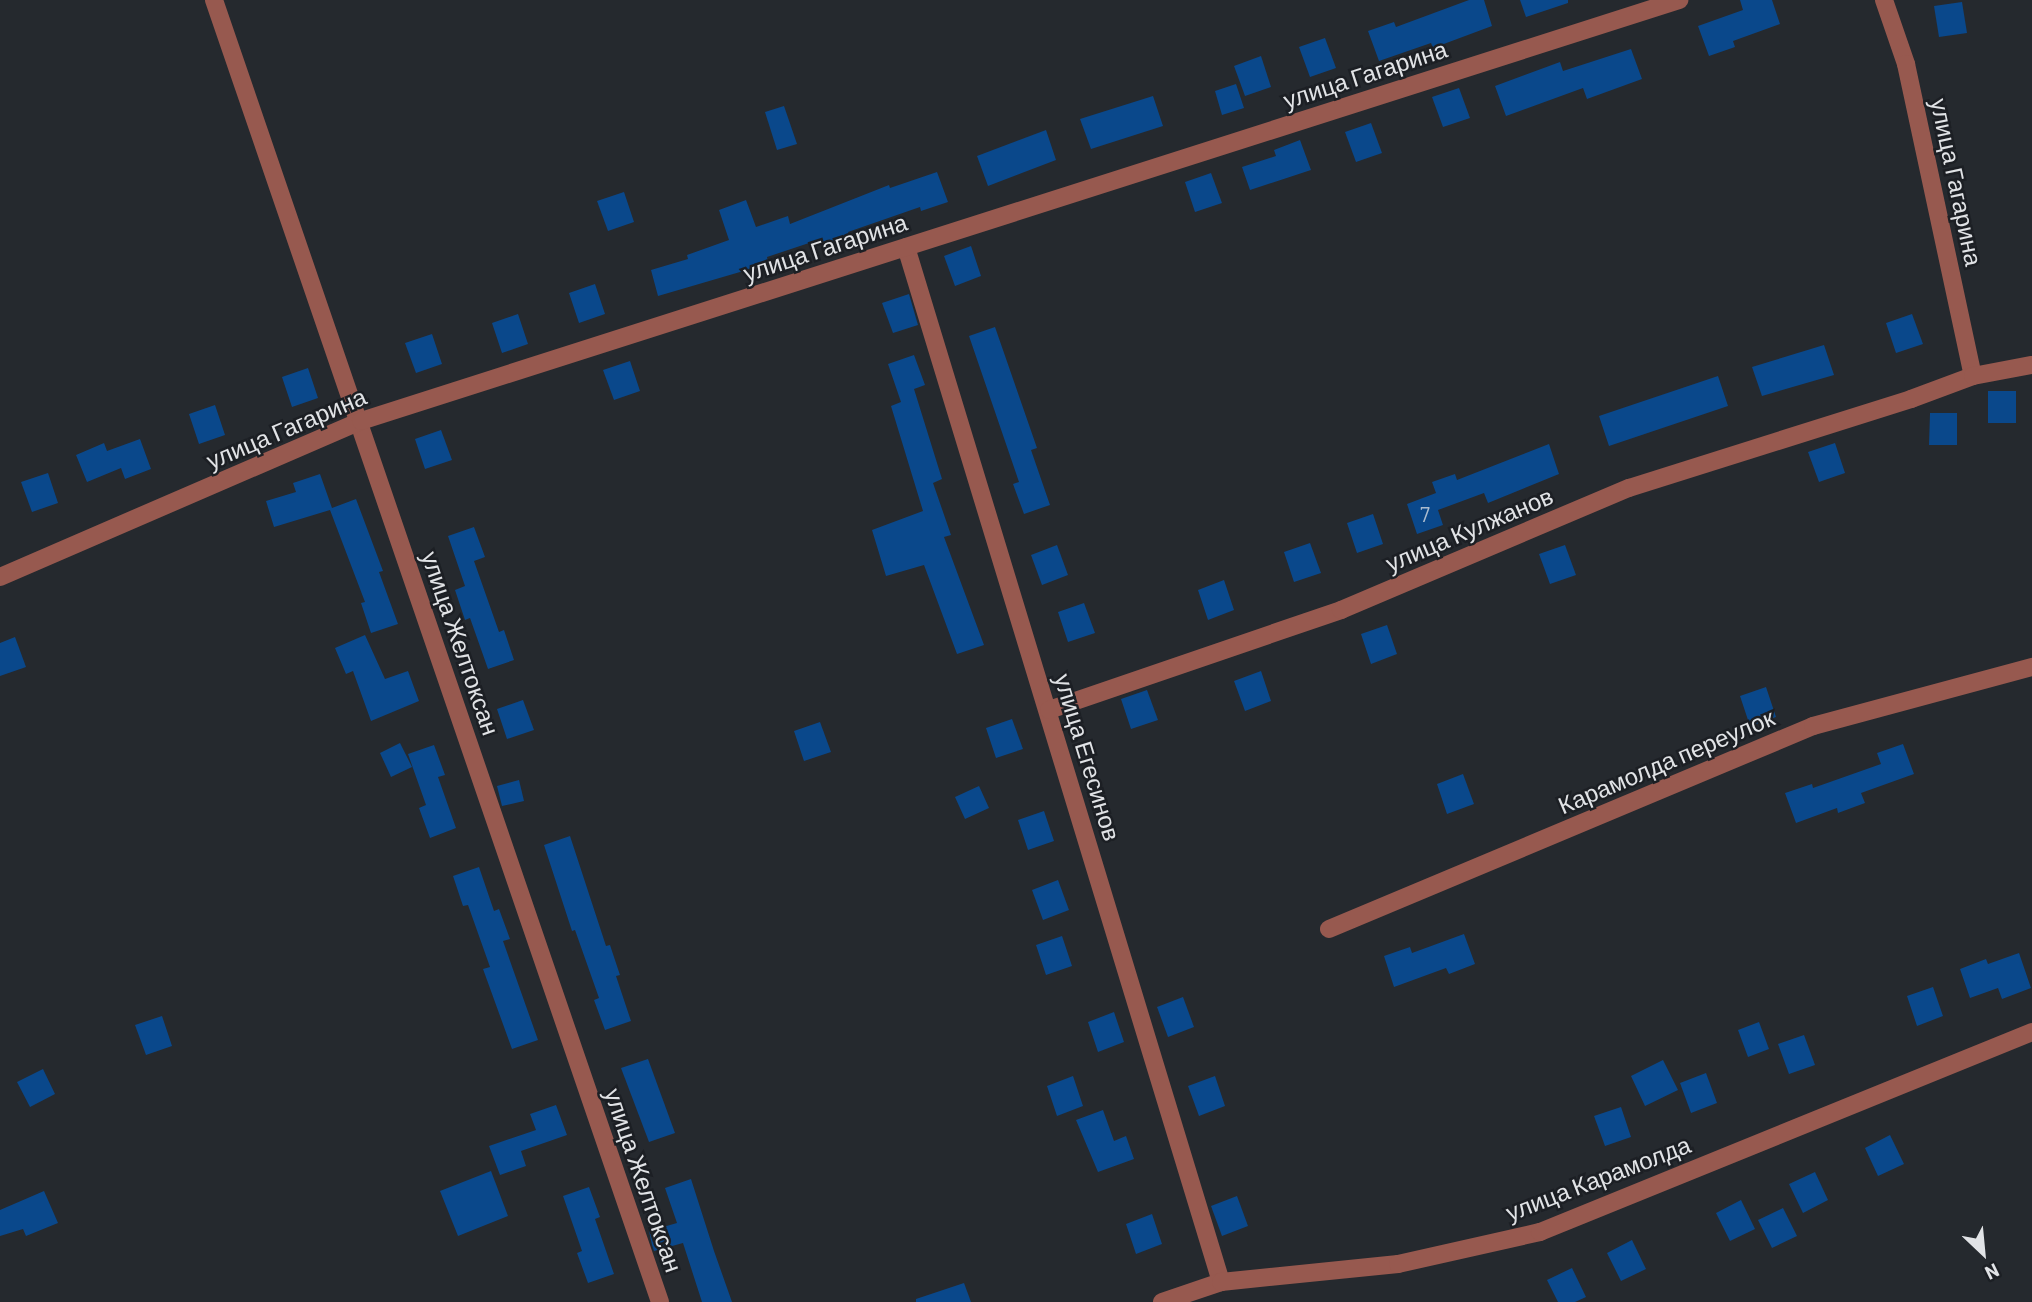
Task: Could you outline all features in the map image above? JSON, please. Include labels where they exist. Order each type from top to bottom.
[{"type":"street","name":"улица Желтоксан","points":[[214,0],[361,421],[660,1302]]},
{"type":"street","name":"улица Гагарина","points":[[0,578],[361,421],[1679,0]]},
{"type":"street","name":"улица Гагарина","points":[[1884,0],[1906,64],[1973,376]]},
{"type":"street","name":"улица Егесинов","points":[[906,247],[1221,1282]]},
{"type":"street","name":"улица Кулжанов","points":[[1049,710],[1341,610],[1629,488],[1911,399],[1973,376],[2032,365]]},
{"type":"street","name":"Карамолда переулок","points":[[1329,929],[1813,726],[2032,667]]},
{"type":"street","name":"улица Карамолда","points":[[1162,1302],[1221,1282],[1398,1264],[1540,1232],[2032,1032]]},
{"type":"building","points":[[1469,0],[1484,0],[1492,26],[1433,48],[1431,43],[1379,61],[1368,31],[1394,22],[1396,27]]},
{"type":"building","points":[[1520,0],[1568,0],[1568,3],[1526,17]]},
{"type":"building","points":[[1740,0],[1772,0],[1780,24],[1733,41],[1735,47],[1709,56],[1698,26],[1743,10]]},
{"type":"building","points":[[1962,2],[1967,33],[1939,37],[1934,6]]},
{"type":"building","points":[[1325,38],[1336,68],[1310,77],[1299,47]]},
{"type":"building","points":[[1631,49],[1642,79],[1587,99],[1583,88],[1506,116],[1495,86],[1560,62],[1563,71]]},
{"type":"building","points":[[1261,56],[1271,87],[1245,96],[1234,66]]},
{"type":"building","points":[[1236,84],[1244,108],[1222,115],[1215,91]]},
{"type":"building","points":[[1459,88],[1470,118],[1443,127],[1432,97]]},
{"type":"building","points":[[1153,96],[1163,126],[1091,149],[1080,119]]},
{"type":"building","points":[[784,106],[797,144],[777,150],[765,112]]},
{"type":"building","points":[[1371,123],[1382,153],[1356,162],[1345,132]]},
{"type":"building","points":[[1046,130],[1056,160],[988,186],[977,156]]},
{"type":"building","points":[[1300,140],[1311,170],[1250,190],[1242,167],[1276,156],[1274,150]]},
{"type":"building","points":[[937,172],[948,202],[921,211],[920,207],[848,232],[849,236],[823,245],[821,239],[767,257],[768,262],[740,272],[658,296],[651,270],[688,259],[687,255],[729,240],[719,210],[746,200],[756,227],[788,216],[790,224],[889,185],[890,188]]},
{"type":"building","points":[[1211,173],[1222,203],[1195,212],[1185,182]]},
{"type":"building","points":[[624,192],[634,222],[608,231],[597,201]]},
{"type":"building","points":[[971,246],[981,276],[955,286],[944,256]]},
{"type":"building","points":[[595,284],[605,314],[579,323],[569,293]]},
{"type":"building","points":[[909,294],[918,325],[893,333],[882,303]]},
{"type":"building","points":[[518,314],[528,344],[502,353],[492,323]]},
{"type":"building","points":[[1912,314],[1923,344],[1896,353],[1886,323]]},
{"type":"building","points":[[995,327],[1037,448],[1031,450],[1050,505],[1024,514],[1013,484],[1019,482],[969,336]]},
{"type":"building","points":[[432,334],[442,364],[416,373],[405,343]]},
{"type":"building","points":[[1824,345],[1834,375],[1762,396],[1752,367]]},
{"type":"building","points":[[914,355],[925,385],[914,389],[942,479],[933,483],[951,535],[944,537],[984,645],[957,654],[924,565],[886,576],[872,530],[923,511],[891,406],[901,402],[888,364]]},
{"type":"building","points":[[630,361],[640,391],[614,400],[603,370]]},
{"type":"building","points":[[308,368],[318,398],[292,407],[282,377]]},
{"type":"building","points":[[1718,376],[1728,406],[1609,446],[1599,416]]},
{"type":"building","points":[[1988,391],[2016,391],[2016,423],[1988,423]]},
{"type":"building","points":[[215,405],[225,435],[199,444],[189,414]]},
{"type":"building","points":[[1930,413],[1957,413],[1957,445],[1929,445]]},
{"type":"building","points":[[441,430],[452,460],[425,469],[415,439]]},
{"type":"building","points":[[140,439],[151,469],[125,479],[121,468],[87,482],[76,455],[104,443],[107,451]]},
{"type":"building","points":[[1835,443],[1845,473],[1819,482],[1808,452]]},
{"type":"building","points":[[1549,444],[1559,474],[1488,503],[1484,493],[1438,510],[1443,525],[1417,534],[1407,504],[1436,493],[1432,482],[1455,474],[1457,480]]},
{"type":"building","points":[[48,473],[58,503],[32,512],[21,482]]},
{"type":"building","points":[[320,474],[332,508],[356,499],[383,571],[379,572],[398,624],[371,633],[361,603],[365,602],[330,510],[274,527],[266,501],[296,492],[293,483]]},
{"type":"building","points":[[1373,514],[1383,544],[1357,553],[1347,523]]},
{"type":"building","points":[[474,527],[485,557],[474,561],[499,632],[504,630],[514,660],[488,669],[470,618],[465,620],[455,590],[465,586],[448,536]]},
{"type":"building","points":[[1310,543],[1321,573],[1294,582],[1284,552]]},
{"type":"building","points":[[1057,545],[1068,575],[1042,585],[1031,555]]},
{"type":"building","points":[[1565,545],[1576,575],[1550,584],[1539,554]]},
{"type":"building","points":[[1224,580],[1234,610],[1208,620],[1198,590]]},
{"type":"building","points":[[1084,603],[1095,633],[1068,642],[1058,612]]},
{"type":"building","points":[[1387,625],[1397,654],[1371,664],[1361,634]]},
{"type":"building","points":[[365,635],[385,679],[408,671],[419,701],[371,721],[353,671],[346,674],[335,648]]},
{"type":"building","points":[[15,637],[26,667],[0,676],[0,643]]},
{"type":"building","points":[[1261,671],[1271,701],[1245,711],[1234,681]]},
{"type":"building","points":[[1766,687],[1776,717],[1750,726],[1740,696]]},
{"type":"building","points":[[1147,690],[1158,720],[1131,729],[1121,699]]},
{"type":"building","points":[[523,700],[534,730],[507,739],[497,709]]},
{"type":"building","points":[[1012,719],[1023,749],[996,758],[986,728]]},
{"type":"building","points":[[820,722],[831,752],[804,761],[794,731]]},
{"type":"building","points":[[400,743],[412,767],[391,777],[380,753]]},
{"type":"building","points":[[1903,744],[1914,774],[1861,793],[1865,803],[1838,813],[1837,808],[1796,823],[1785,793],[1812,784],[1813,788],[1881,764],[1877,753]]},
{"type":"building","points":[[434,745],[445,775],[438,777],[456,828],[430,838],[419,808],[426,805],[408,754]]},
{"type":"building","points":[[1463,774],[1474,804],[1447,814],[1437,784]]},
{"type":"building","points":[[519,780],[524,801],[502,806],[497,786]]},
{"type":"building","points":[[979,786],[989,808],[965,819],[955,797]]},
{"type":"building","points":[[1044,811],[1054,841],[1028,850],[1018,820]]},
{"type":"building","points":[[570,836],[606,946],[610,945],[620,975],[616,976],[631,1021],[605,1030],[594,1000],[599,998],[575,930],[572,931],[544,845]]},
{"type":"building","points":[[479,867],[494,911],[499,909],[510,939],[503,941],[538,1040],[512,1049],[483,969],[490,967],[468,905],[463,906],[453,876]]},
{"type":"building","points":[[1058,880],[1069,910],[1043,920],[1032,890]]},
{"type":"building","points":[[1464,934],[1475,964],[1449,974],[1446,968],[1394,987],[1384,956],[1410,947],[1412,953]]},
{"type":"building","points":[[1062,936],[1072,966],[1046,975],[1036,945]]},
{"type":"building","points":[[2019,953],[2031,988],[2002,999],[1998,988],[1970,998],[1960,969],[1986,959],[1988,964]]},
{"type":"building","points":[[1933,987],[1943,1016],[1917,1026],[1907,996]]},
{"type":"building","points":[[1183,997],[1194,1027],[1168,1037],[1157,1007]]},
{"type":"building","points":[[1114,1012],[1124,1042],[1098,1052],[1088,1022]]},
{"type":"building","points":[[162,1016],[172,1046],[146,1055],[135,1025]]},
{"type":"building","points":[[1759,1022],[1769,1049],[1748,1057],[1738,1030]]},
{"type":"building","points":[[1804,1035],[1815,1065],[1789,1074],[1778,1044]]},
{"type":"building","points":[[648,1059],[675,1133],[649,1142],[621,1068]]},
{"type":"building","points":[[1663,1060],[1678,1090],[1645,1106],[1631,1076]]},
{"type":"building","points":[[43,1069],[55,1094],[30,1107],[17,1082]]},
{"type":"building","points":[[1706,1073],[1717,1103],[1691,1113],[1680,1083]]},
{"type":"building","points":[[1073,1076],[1083,1106],[1057,1116],[1047,1086]]},
{"type":"building","points":[[1215,1076],[1225,1106],[1199,1116],[1188,1086]]},
{"type":"building","points":[[556,1105],[567,1135],[521,1151],[526,1166],[500,1175],[489,1146],[536,1130],[530,1114]]},
{"type":"building","points":[[1621,1107],[1631,1137],[1605,1146],[1594,1116]]},
{"type":"building","points":[[1103,1110],[1114,1141],[1126,1136],[1134,1159],[1098,1172],[1076,1120]]},
{"type":"building","points":[[1890,1135],[1904,1164],[1878,1176],[1865,1148]]},
{"type":"building","points":[[491,1171],[508,1216],[458,1236],[440,1191]]},
{"type":"building","points":[[1815,1172],[1828,1200],[1803,1213],[1789,1184]]},
{"type":"building","points":[[691,1179],[732,1302],[702,1302],[683,1243],[654,1251],[652,1245],[649,1231],[677,1223],[665,1188]]},
{"type":"building","points":[[589,1187],[600,1217],[595,1219],[614,1274],[588,1283],[577,1253],[582,1251],[563,1196]]},
{"type":"building","points":[[44,1191],[58,1223],[26,1236],[23,1229],[0,1236],[0,1210]]},
{"type":"building","points":[[1237,1196],[1248,1226],[1222,1236],[1211,1206]]},
{"type":"building","points":[[1741,1200],[1755,1229],[1730,1241],[1716,1213]]},
{"type":"building","points":[[1783,1208],[1797,1236],[1772,1248],[1758,1220]]},
{"type":"building","points":[[1152,1214],[1162,1244],[1136,1254],[1126,1224]]},
{"type":"building","points":[[1632,1240],[1646,1269],[1621,1281],[1607,1253]]},
{"type":"building","points":[[1572,1268],[1586,1297],[1575,1302],[1558,1302],[1547,1280]]},
{"type":"building","points":[[964,1283],[971,1302],[916,1302],[916,1299]]}]
